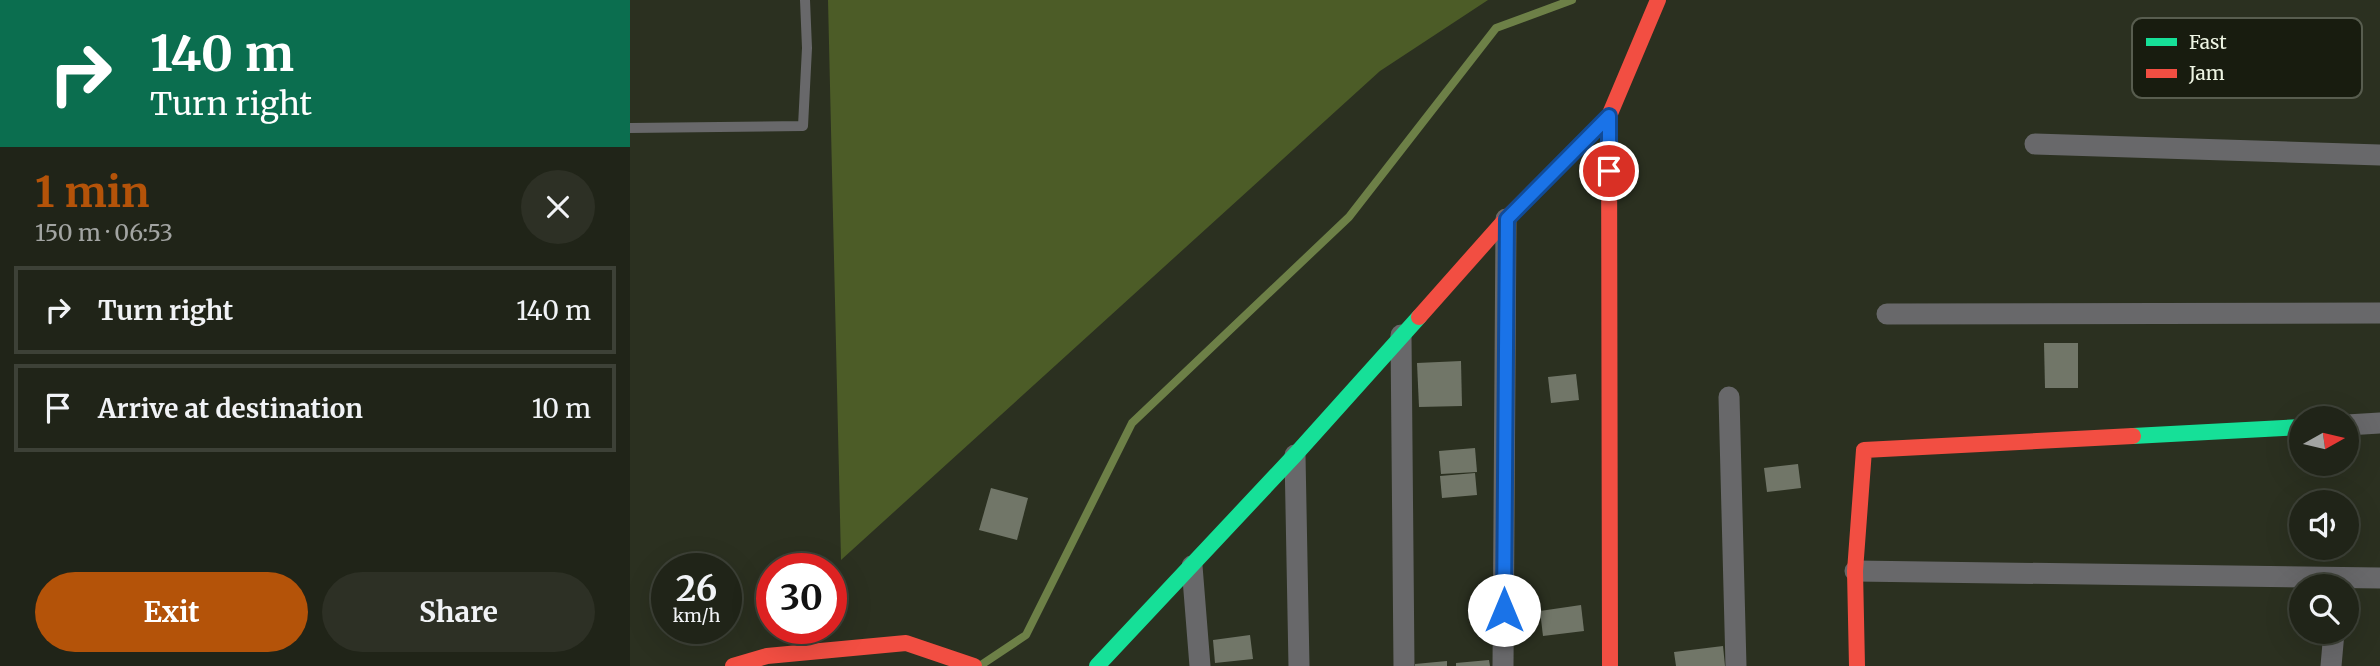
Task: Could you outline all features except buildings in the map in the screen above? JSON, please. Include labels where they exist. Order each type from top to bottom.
[{"type":"street","points":[[1097,666],[1295,455],[1507,219],[1609,116],[1658,0]]},
{"type":"street","points":[[1609,116],[1610,666]]},
{"type":"street","points":[[2035,144],[2380,155]]},
{"type":"street","points":[[1503,666],[1507,219]]},
{"type":"street","points":[[1887,314],[2380,313]]},
{"type":"street","points":[[1401,335],[1404,666]]},
{"type":"street","points":[[1729,397],[1735,666]]},
{"type":"street","points":[[2359,424],[2380,423]]},
{"type":"street","points":[[1857,666],[1855,571],[1864,450],[2289,429]]},
{"type":"street","points":[[1295,455],[1299,666]]},
{"type":"street","points":[[1192,566],[1200,666]]},
{"type":"street","points":[[1855,571],[2289,581]]},
{"type":"street","points":[[2359,580],[2380,578]]},
{"type":"street","points":[[733,666],[767,656],[906,643],[974,666]]},
{"type":"street","points":[[2331,666],[2333,644]]},
{"type":"lane","points":[[630,128],[803,125],[807,48],[806,0]]},
{"type":"green space","points":[[828,0],[1488,0],[1380,71],[847,555],[841,553]]},
{"type":"waterway","points":[[981,665],[1026,635],[1132,423],[1349,217],[1496,28],[1572,0]]},
{"type":"traffic: fast","points":[[1097,666],[1295,455],[1419,317]]},
{"type":"traffic: fast","points":[[2133,436],[2289,428]]},
{"type":"traffic: jam","points":[[1419,317],[1506,219],[1609,116],[1658,0]]},
{"type":"traffic: jam","points":[[1609,116],[1610,666]]},
{"type":"traffic: jam","points":[[1857,666],[1855,571],[1864,450],[2133,436]]},
{"type":"traffic: jam","points":[[733,666],[767,656],[906,643],[974,666]]},
{"type":"route","points":[[1504,610],[1507,219],[1609,116],[1609,171]]}]
